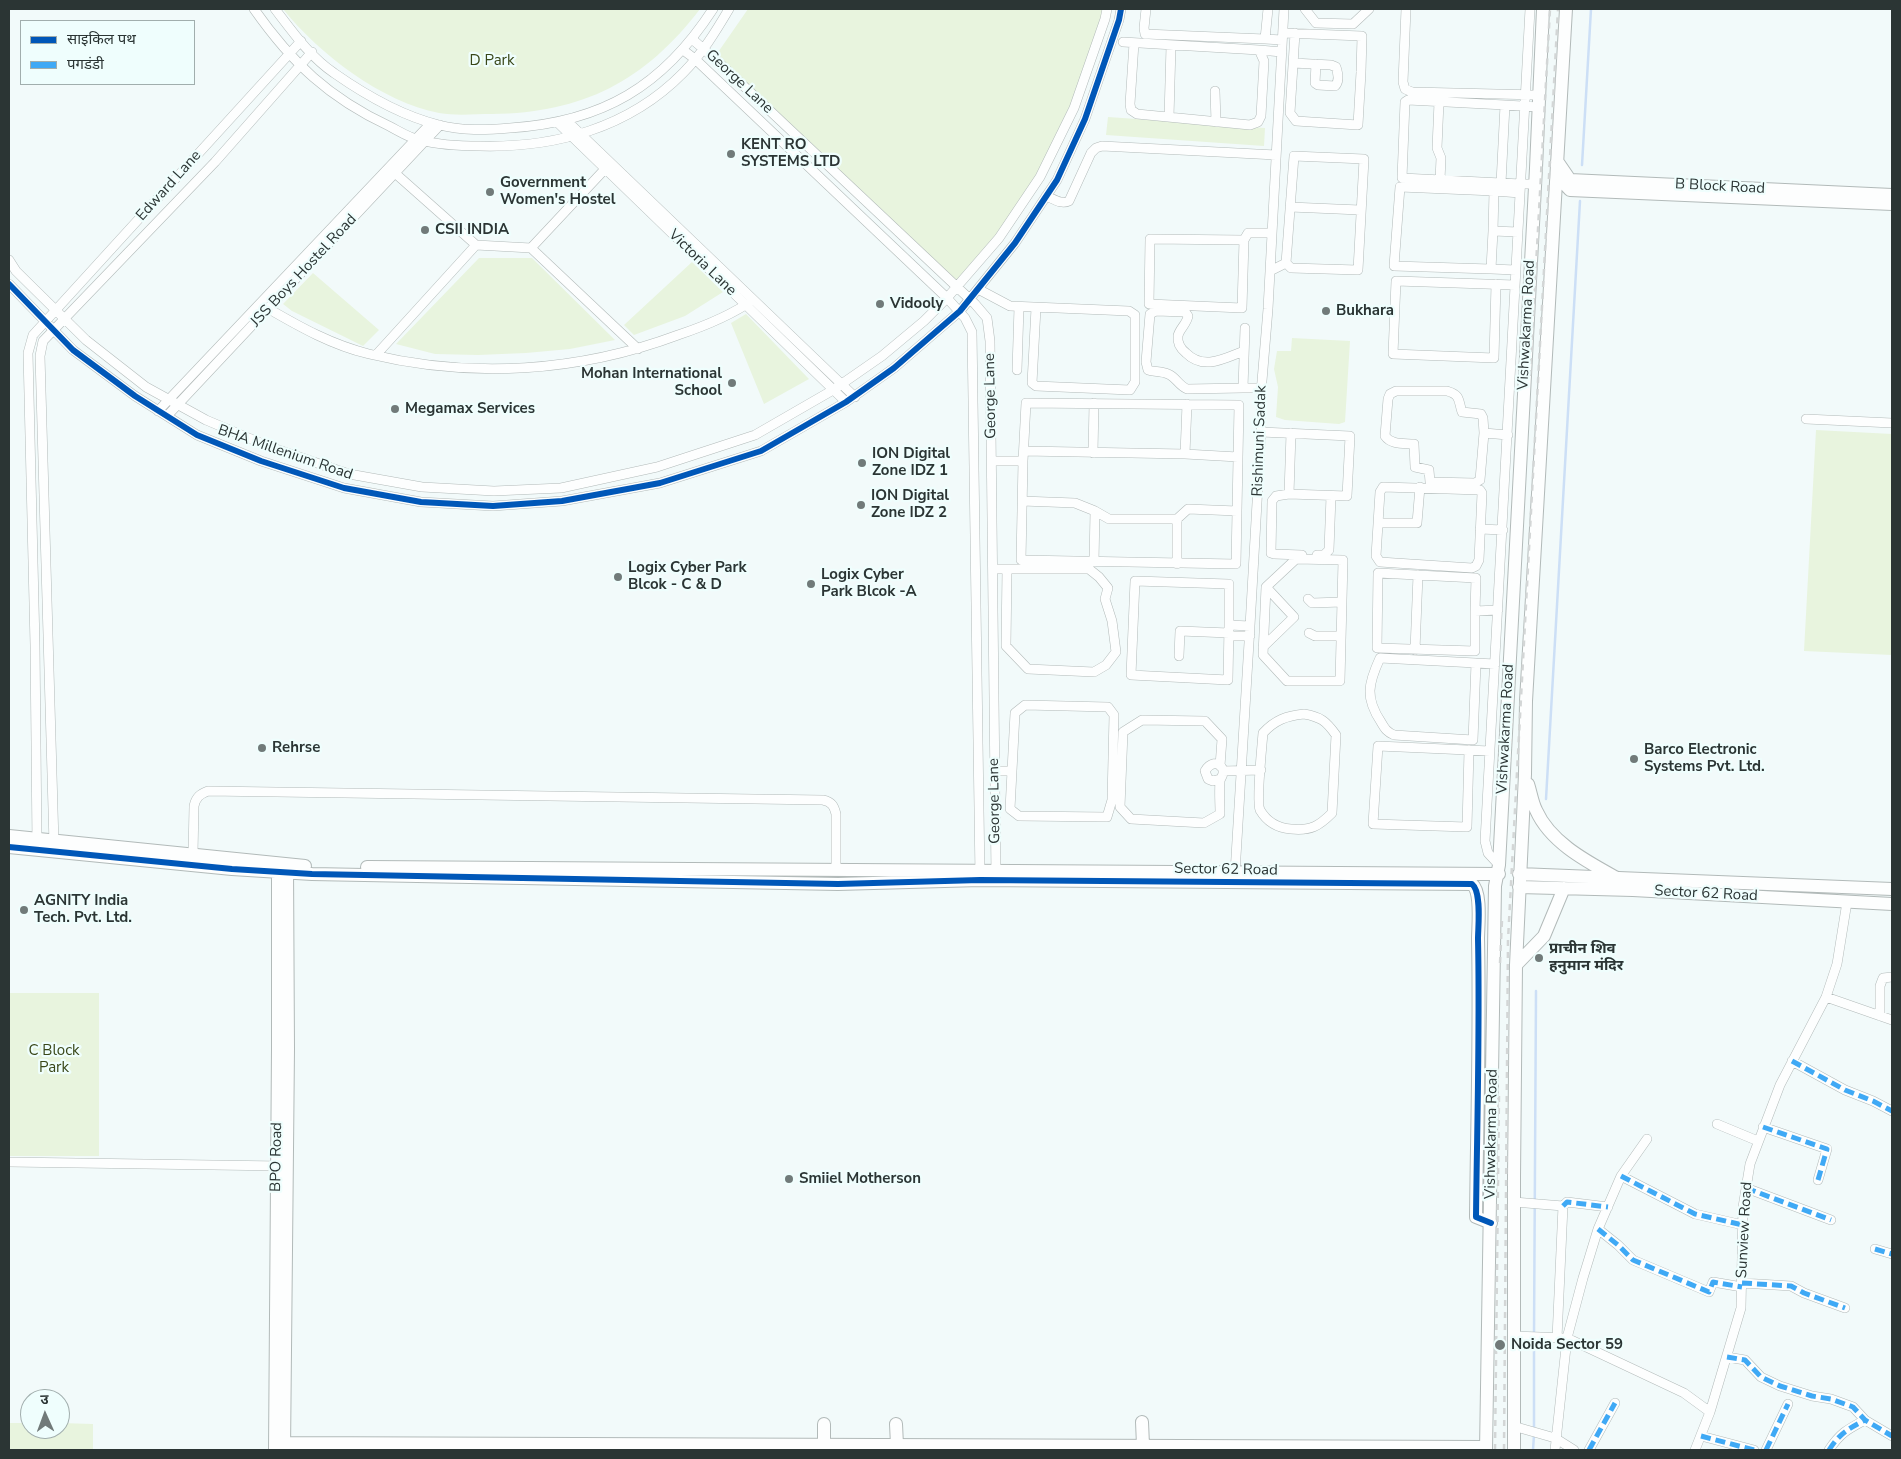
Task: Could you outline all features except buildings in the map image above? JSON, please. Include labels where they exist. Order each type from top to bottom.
[{"type":"street","points":[[254,9],[275,39],[300,65],[341,100],[374,120],[415,139],[426,142],[498,146],[533,144],[576,135],[640,108],[684,73],[711,39],[730,9]]},
{"type":"street","points":[[275,9],[301,41],[332,72],[404,113],[436,124],[466,129],[498,129],[562,122],[588,114],[616,102],[642,88],[672,62],[692,40],[713,9]]},
{"type":"street","name":"BHA Millenium Road","points":[[9,260],[16,271],[86,340],[146,387],[206,420],[270,447],[349,474],[422,487],[494,491],[561,488],[657,467],[755,435],[833,390],[882,356],[924,321],[947,298],[999,238],[1040,177],[1074,108],[1106,19],[1107,9]]},
{"type":"street","name":"BHA Millenium Road","points":[[9,284],[45,322],[50,334],[134,396],[197,435],[261,461],[344,488],[421,502],[493,506],[562,501],[660,483],[761,451],[855,397],[894,368],[960,311],[1015,243],[1057,180],[1085,119],[1119,20],[1120,9]]},
{"type":"street","points":[[1146,9],[1144,28],[1146,34],[1265,39],[1294,33],[1362,36],[1358,125],[1296,121],[1290,113],[1294,33]]},
{"type":"street","points":[[1265,39],[1268,9]]},
{"type":"street","name":"Rishimuni Sadak","points":[[1235,873],[1261,432],[1261,388],[1270,271],[1284,9]]},
{"type":"street","points":[[1305,9],[1316,23],[1353,24],[1369,9]]},
{"type":"street","points":[[1406,9],[1403,82],[1405,89],[1412,92],[1525,95],[1539,101]]},
{"type":"street","points":[[1499,869],[1488,852],[1485,841],[1525,95],[1536,9],[1525,9]]},
{"type":"street","name":"Vishwakarma Road","points":[[1486,1449],[1492,1170],[1495,886],[1499,869],[1539,101],[1536,9]]},
{"type":"street","name":"Vishwakarma Road","points":[[1514,1450],[1514,1145],[1519,881],[1525,774],[1526,701],[1566,9]]},
{"type":"street","name":"George Lane","points":[[692,40],[714,58],[956,288],[970,299],[987,318],[990,341],[992,461],[996,876]]},
{"type":"street","name":"Edward Lane","points":[[37,844],[35,645],[28,352],[33,335],[301,41]]},
{"type":"street","points":[[1122,42],[1282,52]]},
{"type":"street","points":[[1134,43],[1130,104],[1132,110],[1137,114],[1250,125],[1258,122],[1261,116],[1264,61],[1259,50]]},
{"type":"street","points":[[1169,117],[1171,46]]},
{"type":"street","name":"George Lane","points":[[683,50],[695,59],[947,298],[960,311],[972,332],[980,876]]},
{"type":"street","name":"Edward Lane","points":[[50,334],[215,162],[312,52]]},
{"type":"street","points":[[1293,63],[1316,64]]},
{"type":"street","points":[[1215,91],[1216,122]]},
{"type":"street","points":[[1520,188],[1500,183],[1402,178],[1405,102],[1408,100],[1525,106],[1539,101]]},
{"type":"street","points":[[1439,102],[1437,148],[1441,158],[1440,180]]},
{"type":"street","points":[[1500,183],[1505,105]]},
{"type":"street","name":"Victoria Lane","points":[[562,122],[750,302],[846,402]]},
{"type":"street","name":"JSS Boys Hostel Road","points":[[158,410],[415,139],[436,124]]},
{"type":"street","name":"JSS Boys Hostel Road","points":[[167,416],[426,142],[436,124]]},
{"type":"street","points":[[498,129],[498,146]]},
{"type":"street","name":"Victoria Lane","points":[[576,135],[605,169],[855,397]]},
{"type":"street","points":[[1046,196],[1065,203],[1069,200],[1091,153],[1096,148],[1102,146],[1276,155]]},
{"type":"street","points":[[1294,156],[1364,160],[1358,270],[1291,268],[1286,263],[1290,207],[1294,156]]},
{"type":"street","name":"B Block Road","points":[[1557,161],[1570,180],[1892,195]]},
{"type":"street","points":[[531,248],[605,169]]},
{"type":"street","points":[[396,174],[476,245],[531,248],[638,349]]},
{"type":"street","points":[[1556,176],[1570,190],[1892,204]]},
{"type":"street","points":[[1516,270],[1394,266],[1400,187],[1494,191],[1535,184]]},
{"type":"street","points":[[1491,270],[1494,191]]},
{"type":"street","points":[[1290,207],[1360,210]]},
{"type":"street","points":[[1493,231],[1518,232]]},
{"type":"street","points":[[1244,240],[1150,238],[1149,304],[1242,308],[1244,240],[1248,232],[1272,234]]},
{"type":"street","points":[[376,356],[476,245]]},
{"type":"street","points":[[1270,271],[1286,263]]},
{"type":"street","points":[[282,279],[290,286]]},
{"type":"street","points":[[1512,359],[1393,354],[1396,281],[1516,285]]},
{"type":"street","points":[[1494,358],[1496,284]]},
{"type":"street","points":[[978,289],[1010,306],[1129,311],[1135,315],[1135,382],[1130,390],[1036,386],[1032,383],[1036,308]]},
{"type":"street","points":[[269,309],[315,335],[376,356],[426,365],[482,368],[542,368],[574,364],[638,349],[699,328],[733,313],[750,302]]},
{"type":"street","points":[[1017,370],[1019,307]]},
{"type":"street","points":[[1244,351],[1212,363],[1198,361],[1187,356],[1179,347],[1178,335],[1188,316],[1185,312],[1156,311],[1150,314],[1146,362],[1148,370],[1166,373],[1173,377],[1179,385],[1187,389],[1261,388]]},
{"type":"street","points":[[1243,388],[1245,328]]},
{"type":"street","points":[[50,334],[43,342],[40,356],[55,846]]},
{"type":"street","points":[[1396,391],[1448,391],[1455,393],[1459,399],[1462,412],[1481,414],[1484,433],[1480,480],[1475,483],[1430,482],[1429,470],[1415,467],[1414,444],[1392,442],[1385,436],[1388,399],[1390,394],[1396,391]]},
{"type":"street","points":[[1026,403],[1094,404],[1239,405],[1236,564],[1021,560],[1026,403]]},
{"type":"street","points":[[1093,453],[1094,404]]},
{"type":"street","points":[[1185,454],[1187,404]]},
{"type":"street","points":[[1806,419],[1892,423]]},
{"type":"street","points":[[1261,432],[1350,436],[1347,496],[1289,494],[1276,496],[1272,501],[1270,549],[1274,554],[1327,554],[1331,496]]},
{"type":"street","points":[[1484,433],[1508,435]]},
{"type":"street","points":[[1289,494],[1291,434]]},
{"type":"street","points":[[992,461],[1024,456],[1093,453],[1185,454],[1238,457]]},
{"type":"street","points":[[1386,487],[1480,490],[1482,493],[1478,560],[1476,566],[1472,568],[1384,563],[1377,559],[1376,556],[1378,523],[1381,489],[1386,487]]},
{"type":"street","points":[[1378,523],[1417,523],[1420,487]]},
{"type":"street","points":[[1022,501],[1075,503],[1109,519],[1178,519]]},
{"type":"street","points":[[1177,564],[1178,519],[1188,509],[1237,511]]},
{"type":"street","points":[[1094,562],[1095,511]]},
{"type":"street","points":[[1517,516],[1528,521],[1537,515]]},
{"type":"street","points":[[1480,529],[1503,530]]},
{"type":"street","points":[[1516,534],[1528,530],[1536,535]]},
{"type":"street","points":[[1296,559],[1343,560],[1340,681],[1288,681],[1263,654],[1266,587],[1296,559]]},
{"type":"street","points":[[993,569],[1007,569],[1089,569],[1099,577],[1108,588],[1105,599],[1112,621],[1116,652],[1106,665],[1094,672],[1028,669],[1024,666],[1006,646],[1007,569]]},
{"type":"street","points":[[1378,573],[1418,575],[1476,578],[1474,651],[1377,648],[1378,573]]},
{"type":"street","points":[[1415,650],[1418,575]]},
{"type":"street","points":[[1135,581],[1229,584],[1229,631],[1228,680],[1131,675],[1135,581]]},
{"type":"street","points":[[1263,648],[1294,617],[1266,587]]},
{"type":"street","points":[[1308,599],[1312,603],[1342,602]]},
{"type":"street","points":[[1475,610],[1498,610]]},
{"type":"street","points":[[1179,656],[1180,631],[1229,631],[1250,627],[1264,618]]},
{"type":"street","points":[[1309,633],[1315,636],[1341,636]]},
{"type":"street","points":[[1476,663],[1473,740],[1394,736],[1388,733],[1370,703],[1370,685],[1380,658],[1476,663],[1495,664]]},
{"type":"street","points":[[1025,705],[1108,707],[1114,715],[1112,800],[1107,817],[1019,816],[1010,809],[1012,771],[1015,713],[1025,705]]},
{"type":"street","points":[[1304,714],[1318,717],[1336,735],[1332,813],[1320,825],[1309,829],[1292,830],[1278,827],[1266,818],[1259,808],[1261,770],[1263,733],[1272,724],[1285,716],[1304,714]]},
{"type":"street","points":[[1142,720],[1205,720],[1222,738],[1221,772],[1220,814],[1204,823],[1131,819],[1120,807],[1123,732],[1142,720]]},
{"type":"street","points":[[1469,750],[1466,827],[1373,824],[1378,746],[1469,750],[1490,751]]},
{"type":"street","points":[[1221,772],[1261,770]]},
{"type":"street","points":[[995,771],[1012,771]]},
{"type":"street","points":[[1525,774],[1536,811],[1552,833],[1574,854],[1618,878]]},
{"type":"street","points":[[193,854],[195,799],[200,794],[208,791],[823,800],[830,802],[836,814],[836,869]]},
{"type":"street","points":[[9,836],[37,844],[282,868],[838,884],[980,876]]},
{"type":"street","points":[[9,847],[37,844]]},
{"type":"street","points":[[55,846],[193,854],[282,868],[836,869],[980,876]]},
{"type":"street","name":"BPO Road","points":[[280,1447],[282,868]]},
{"type":"street","name":"Sector 62 Road","points":[[980,876],[1338,878],[1499,869]]},
{"type":"street","name":"Sector 62 Road","points":[[996,876],[1235,873],[1472,884],[1477,889],[1479,982]]},
{"type":"street","name":"Sector 62 Road","points":[[1519,881],[1618,878],[1892,889]]},
{"type":"street","name":"Sector 62 Road","points":[[1519,881],[1564,888],[1892,904]]},
{"type":"street","points":[[1516,965],[1544,936],[1564,888]]},
{"type":"street","points":[[1853,902],[1860,888]]},
{"type":"street","name":"Sunview Road","points":[[1695,1450],[1710,1412],[1741,1308],[1743,1225],[1750,1164],[1792,1061],[1826,997],[1837,964],[1853,902]]},
{"type":"street","points":[[1880,1016],[1880,986],[1883,978],[1892,977]]},
{"type":"street","points":[[1491,1223],[1476,1217],[1477,1111],[1479,982],[1494,982]]},
{"type":"street","points":[[1826,997],[1892,1020]]},
{"type":"street","points":[[1792,1061],[1844,1090],[1873,1101],[1892,1111]]},
{"type":"street","points":[[1477,1111],[1492,1116]]},
{"type":"street","points":[[1717,1124],[1758,1141]]},
{"type":"street","points":[[1764,1127],[1827,1149],[1818,1180]]},
{"type":"street","points":[[1555,1450],[1567,1338],[1582,1278],[1598,1229],[1621,1176],[1647,1139]]},
{"type":"street","points":[[1492,1145],[1496,1150],[1504,1151],[1510,1150],[1514,1145]]},
{"type":"street","points":[[9,1162],[282,1166]]},
{"type":"street","points":[[1492,1170],[1502,1166],[1510,1167],[1514,1171]]},
{"type":"street","points":[[1621,1176],[1695,1214],[1743,1225]]},
{"type":"street","points":[[1746,1188],[1831,1220]]},
{"type":"street","points":[[1514,1202],[1563,1206]]},
{"type":"street","points":[[1556,1338],[1563,1206],[1567,1202],[1608,1207]]},
{"type":"street","points":[[1598,1229],[1633,1260],[1709,1292],[1713,1282],[1742,1285],[1791,1286],[1804,1293],[1845,1308]]},
{"type":"street","points":[[1875,1249],[1892,1254]]},
{"type":"street","points":[[1514,1336],[1567,1338],[1684,1393],[1710,1412]]},
{"type":"street","points":[[1726,1357],[1745,1360],[1761,1376],[1780,1386],[1812,1396],[1831,1399],[1853,1407],[1866,1420],[1892,1436]]},
{"type":"street","points":[[1589,1450],[1615,1403]]},
{"type":"street","points":[[1766,1450],[1788,1404]]},
{"type":"street","points":[[1829,1450],[1845,1430],[1866,1420]]},
{"type":"street","points":[[1142,1422],[1143,1446]]},
{"type":"street","points":[[824,1424],[824,1444]]},
{"type":"street","points":[[896,1424],[897,1445]]},
{"type":"street","points":[[1513,1426],[1555,1438],[1574,1450]]},
{"type":"street","points":[[1701,1436],[1754,1450]]},
{"type":"street","points":[[280,1447],[824,1444],[1486,1449]]},
{"type":"green space","name":"D Park","points":[[283,9],[700,9],[657,56],[634,74],[610,88],[583,99],[555,107],[525,112],[459,115],[439,113],[417,107],[374,87],[333,59]]},
{"type":"green space","points":[[748,9],[1106,9],[1082,86],[1046,165],[1005,229],[956,288],[714,58]]},
{"type":"green space","points":[[1108,117],[1265,128],[1264,146],[1106,135]]},
{"type":"green space","points":[[479,258],[532,258],[615,340],[570,349],[478,355],[435,354],[396,344]]},
{"type":"green space","points":[[692,262],[723,292],[685,316],[634,335],[624,325]]},
{"type":"green space","points":[[313,273],[379,330],[363,346],[292,311],[283,304]]},
{"type":"green space","points":[[746,314],[809,379],[764,404],[731,323]]},
{"type":"green space","points":[[1292,338],[1350,341],[1345,422],[1339,424],[1285,420],[1276,417],[1278,387],[1274,369],[1277,351],[1291,351]]},
{"type":"green space","points":[[1816,430],[1892,434],[1892,655],[1804,651]]},
{"type":"green space","name":"C Block Park","points":[[9,993],[99,993],[99,1156],[10,1156]]},
{"type":"green space","points":[[9,1423],[20,1423],[20,1439],[70,1439],[70,1423],[93,1424],[93,1450],[9,1450]]},
{"type":"waterway","points":[[1582,165],[1591,9]]},
{"type":"waterway","points":[[1546,799],[1580,201]]},
{"type":"waterway","points":[[1534,1334],[1536,991]]},
{"type":"waterway","points":[[1534,1340],[1534,1429]]},
{"type":"waterway","points":[[1533,1450],[1534,1435]]},
{"type":"railway","points":[[1530,376],[1550,9]]},
{"type":"railway","points":[[1504,1450],[1508,940],[1558,9]]},
{"type":"railway","points":[[1500,963],[1502,920]]},
{"type":"railway","points":[[1495,1450],[1499,1095]]},
{"type":"marked path","points":[[1792,1061],[1845,1090],[1892,1111]]},
{"type":"marked path","points":[[1763,1127],[1827,1149],[1818,1180]]},
{"type":"marked path","points":[[1621,1176],[1695,1214],[1743,1225]]},
{"type":"marked path","points":[[1746,1188],[1831,1220]]},
{"type":"marked path","points":[[1563,1206],[1567,1202],[1608,1207]]},
{"type":"marked path","points":[[1598,1229],[1633,1260],[1709,1292],[1713,1282],[1742,1287]]},
{"type":"marked path","points":[[1875,1249],[1892,1254]]},
{"type":"marked path","points":[[1742,1283],[1791,1286],[1804,1293],[1845,1308]]},
{"type":"marked path","points":[[1727,1357],[1745,1360],[1761,1377],[1780,1386],[1812,1396],[1831,1399],[1853,1407],[1865,1420],[1892,1436]]},
{"type":"marked path","points":[[1589,1450],[1615,1403]]},
{"type":"marked path","points":[[1766,1450],[1788,1404]]},
{"type":"marked path","points":[[1829,1450],[1845,1432],[1865,1420]]},
{"type":"marked path","points":[[1701,1436],[1754,1450]]},
{"type":"cycle path","points":[[9,284],[73,350],[135,396],[197,435],[261,461],[344,488],[421,502],[493,506],[562,501],[660,483],[761,451],[846,402],[894,368],[960,311],[1015,243],[1057,180],[1085,119],[1119,20],[1121,9]]},
{"type":"cycle path","points":[[9,847],[232,869],[312,874],[838,884],[980,880],[1472,884],[1477,894],[1479,910],[1476,1217],[1491,1223]]},
{"type":"place","name":"KENT RO SYSTEMS LTD","points":[[731,154]]},
{"type":"place","name":"Government Women's Hostel","points":[[490,192]]},
{"type":"place","name":"CSII INDIA","points":[[425,230]]},
{"type":"place","name":"Vidooly","points":[[880,304]]},
{"type":"place","name":"Bukhara","points":[[1326,311]]},
{"type":"place","name":"Mohan International School","points":[[732,383]]},
{"type":"place","name":"Megamax Services","points":[[395,409]]},
{"type":"place","name":"ION Digital Zone IDZ 1","points":[[862,463]]},
{"type":"place","name":"ION Digital Zone IDZ 2","points":[[861,505]]},
{"type":"place","name":"Logix Cyber Park Blcok - C & D","points":[[618,577]]},
{"type":"place","name":"Logix Cyber Park Blcok -A","points":[[811,584]]},
{"type":"place","name":"Rehrse","points":[[262,748]]},
{"type":"place","name":"Barco Electronic Systems Pvt. Ltd.","points":[[1634,759]]},
{"type":"place","name":"AGNITY India Tech. Pvt. Ltd.","points":[[24,910]]},
{"type":"place","name":"प्राचीन शिव हनुमान मंदिर","points":[[1539,958]]},
{"type":"place","name":"Smiiel Motherson","points":[[789,1179]]},
{"type":"place","name":"Noida Sector 59","points":[[1500,1345]]}]
